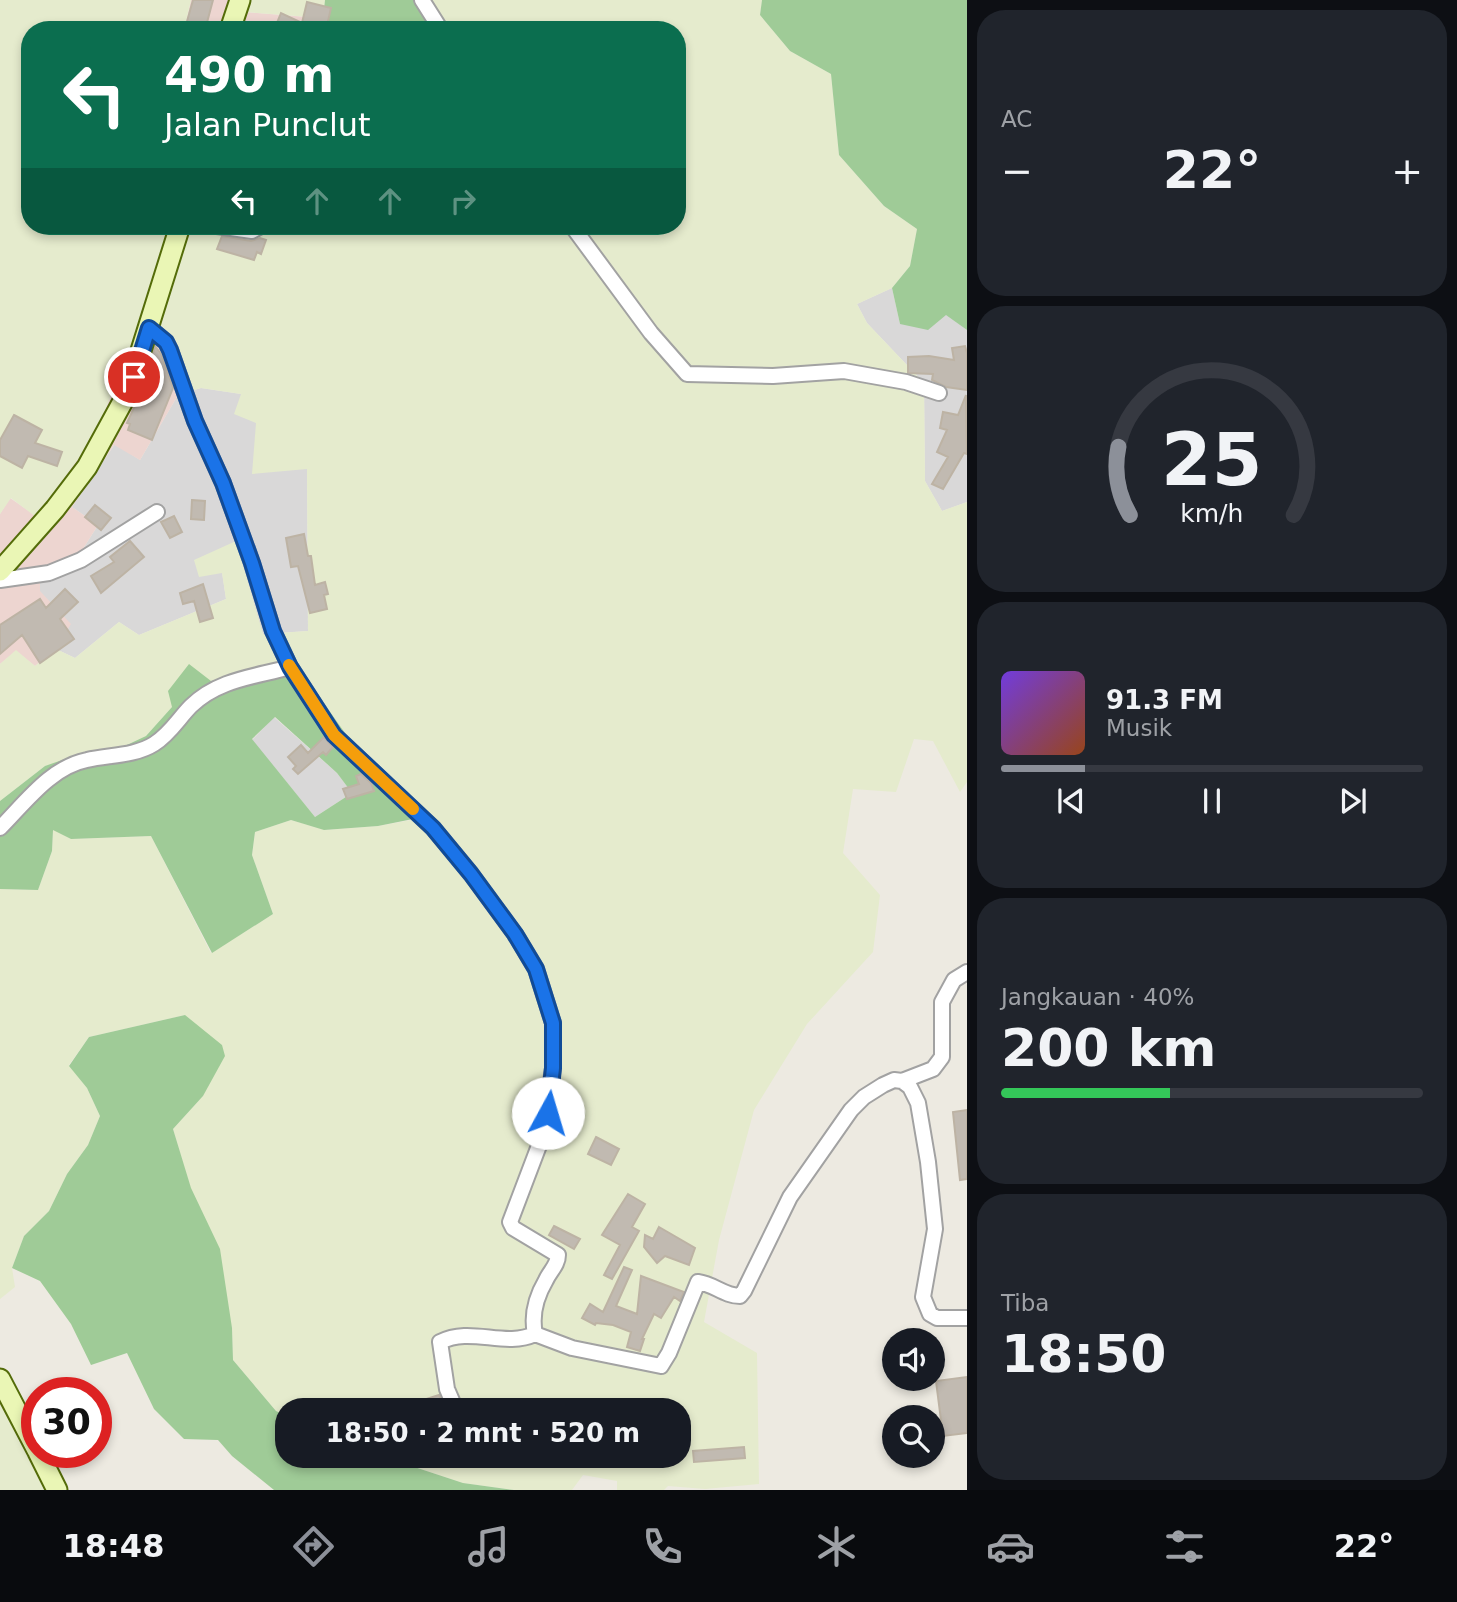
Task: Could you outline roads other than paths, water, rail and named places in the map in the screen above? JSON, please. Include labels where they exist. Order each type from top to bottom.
[{"type":"main road","points":[[233,21],[240,0]]},
{"type":"main road","points":[[0,571],[55,509],[87,467],[128,392],[177,235]]},
{"type":"main road","points":[[0,1379],[21,1420]]},
{"type":"main road","points":[[46,1468],[57,1490]]},
{"type":"street","points":[[422,0],[436,21]]},
{"type":"street","points":[[579,235],[643,322],[687,373],[773,376],[844,371],[906,382],[939,393]]},
{"type":"street","points":[[149,328],[166,342],[170,350],[195,421],[223,483],[273,631],[290,667],[334,735],[433,828],[471,874],[515,934],[536,969],[553,1023],[553,1068],[543,1135],[510,1222],[513,1228],[558,1255],[558,1261],[534,1304],[535,1334]]},
{"type":"street","points":[[0,580],[49,573],[80,560],[157,512]]},
{"type":"street","points":[[0,828],[55,774],[84,760],[125,755],[154,744],[192,705],[212,690],[237,679],[290,667]]},
{"type":"street","points":[[451,1398],[440,1342],[448,1338],[470,1335],[523,1340],[535,1334],[572,1348],[661,1366],[698,1282],[706,1283],[730,1296],[740,1296],[790,1197],[851,1110],[864,1097],[883,1085],[933,1069],[942,1056],[942,1002],[954,979],[967,972]]},
{"type":"street","points":[[902,1081],[910,1087],[918,1103],[932,1202],[934,1229],[923,1297],[930,1314],[937,1318],[967,1318]]}]
